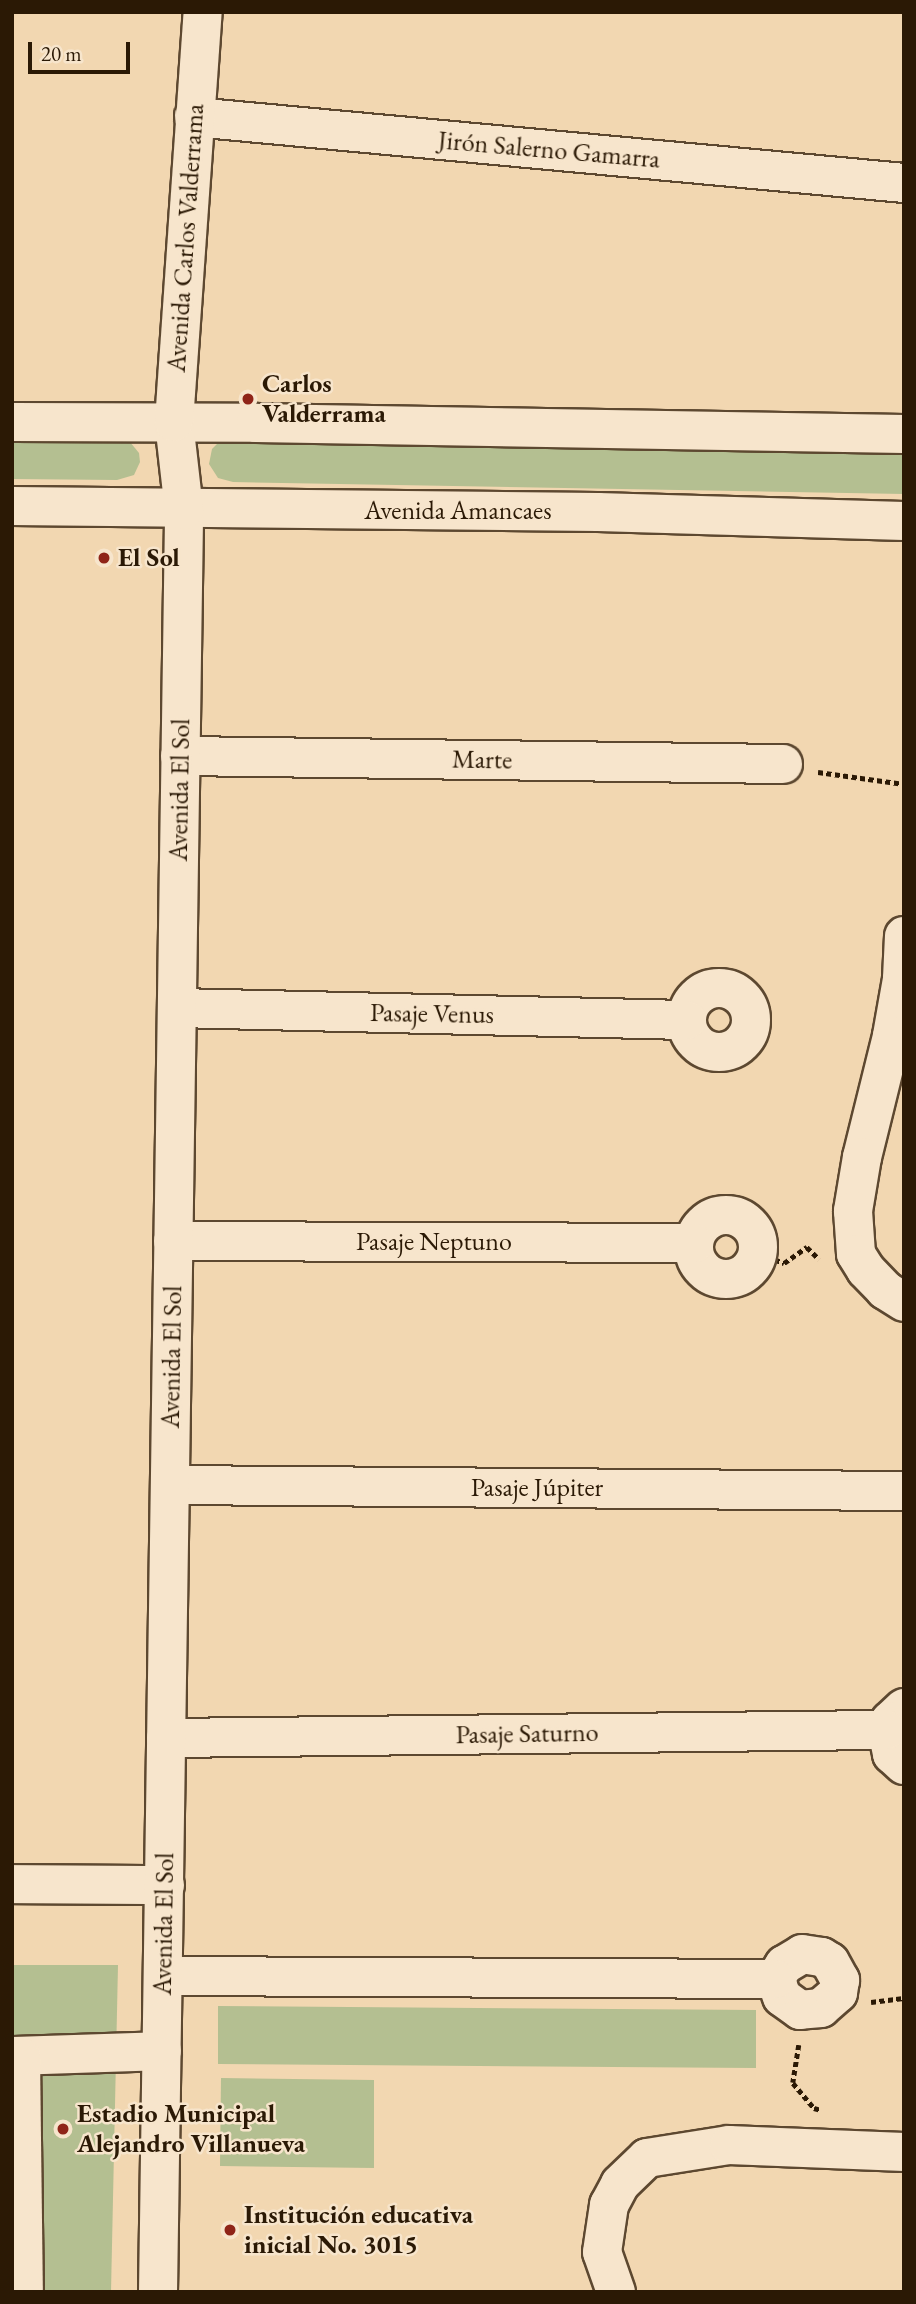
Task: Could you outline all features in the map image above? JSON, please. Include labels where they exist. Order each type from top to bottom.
[{"type":"street","name":"Avenida Carlos Valderrama","points":[[174,422],[203,12]]},
{"type":"street","name":"Jirón Salerno Gamarra","points":[[194,117],[904,183]]},
{"type":"street","points":[[12,422],[174,422],[904,434]]},
{"type":"street","name":"Avenida El Sol","points":[[158,2292],[184,510],[174,422]]},
{"type":"street","name":"Avenida Amancaes","points":[[12,506],[184,510],[598,512],[904,521]]},
{"type":"street","name":"Marte","points":[[180,756],[783,764]]},
{"type":"street","points":[[904,936],[902,979],[892,1037],[862,1157],[853,1211],[856,1254],[866,1270],[904,1302]]},
{"type":"street","name":"Pasaje Venus","points":[[177,1009],[687,1020]]},
{"type":"street","name":"Pasaje Neptuno","points":[[173,1241],[694,1243],[694,1254],[706,1272],[727,1280],[747,1272],[758,1253]]},
{"type":"street","name":"Pasaje Júpiter","points":[[170,1485],[904,1491]]},
{"type":"street","points":[[895,1719],[892,1754],[904,1765]]},
{"type":"street","name":"Pasaje Saturno","points":[[166,1738],[895,1719]]},
{"type":"street","points":[[12,1884],[165,1885]]},
{"type":"street","points":[[802,1954],[822,1956],[830,1962],[840,1980],[838,1993],[821,2008],[804,2010],[782,1997],[775,1979],[784,1965],[802,1954]]},
{"type":"street","points":[[163,1976],[775,1979]]},
{"type":"street","points":[[24,2292],[17,2057],[162,2051]]},
{"type":"street","points":[[616,2292],[602,2252],[608,2204],[620,2184],[648,2158],[729,2145],[904,2152]]},
{"type":"path","points":[[783,764],[904,785]]},
{"type":"path","points":[[758,1253],[784,1263],[807,1247],[826,1266]]},
{"type":"path","points":[[804,2010],[793,2083],[814,2108],[827,2112]]},
{"type":"green space","points":[[12,437],[130,442],[139,453],[140,462],[134,475],[117,480],[12,479]]},
{"type":"green space","points":[[220,441],[904,452],[904,494],[233,482],[218,478],[209,464],[212,449]]},
{"type":"green space","name":"Estadio Municipal Alejandro Villanueva","points":[[12,1965],[118,1965],[111,2292],[12,2292]]},
{"type":"green space","points":[[218,2006],[756,2010],[756,2068],[218,2064]]},
{"type":"green space","points":[[221,2078],[374,2080],[374,2168],[220,2166]]},
{"type":"place","name":"Carlos Valderrama","points":[[248,399]]},
{"type":"place","name":"El Sol","points":[[104,558]]},
{"type":"place","name":"Estadio Municipal Alejandro Villanueva","points":[[63,2129]]},
{"type":"place","name":"Institución educativa inicial No. 3015","points":[[230,2230]]}]
